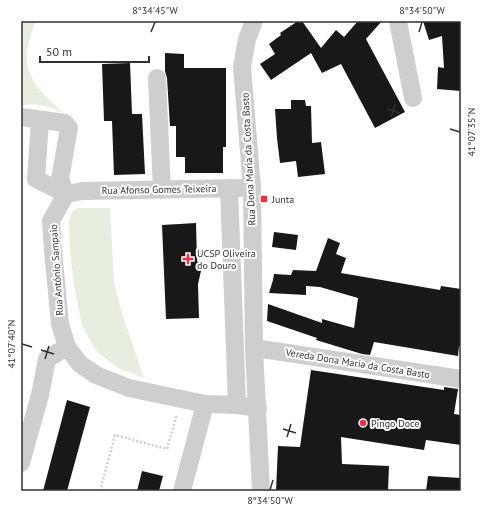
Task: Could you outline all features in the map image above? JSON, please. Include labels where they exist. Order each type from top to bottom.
[{"type":"street","name":"Rua Dona Maria da Costa Basto","points":[[254,21],[247,39],[242,67],[252,188],[254,348],[261,491]]},
{"type":"street","points":[[398,21],[413,98]]},
{"type":"street","points":[[157,78],[162,190]]},
{"type":"street","points":[[21,117],[65,123],[69,128],[60,179],[66,194]]},
{"type":"street","points":[[40,120],[36,179],[66,194]]},
{"type":"street","points":[[229,188],[237,405]]},
{"type":"street","name":"Rua Afonso Gomes Teixeira","points":[[66,194],[84,190],[252,188]]},
{"type":"street","name":"Rua António Sampaio","points":[[66,194],[51,221],[60,324],[67,347]]},
{"type":"street","points":[[21,464],[40,395],[47,359],[67,347],[80,364],[96,375],[129,388],[205,404],[237,405],[258,408]]},
{"type":"street","name":"Vereda Dona Maria da Costa Basto","points":[[254,348],[461,379]]},
{"type":"street","points":[[182,491],[205,404]]},
{"type":"path","points":[[100,491],[115,435],[167,449],[182,400]]},
{"type":"green space","points":[[21,21],[35,21],[27,53],[30,74],[39,88],[63,113],[37,104],[21,106]]},
{"type":"green space","points":[[79,208],[110,208],[114,281],[121,310],[144,378],[118,368],[96,351],[82,325],[74,285],[70,252],[69,221],[74,210]]},
{"type":"building","points":[[298,21],[302,21],[321,48],[336,30],[344,37],[358,21],[382,21],[366,39],[405,112],[375,128],[341,64],[322,73],[311,53],[271,80],[260,64],[275,54],[269,44],[281,35],[280,33]]},
{"type":"building","points":[[423,21],[461,21],[461,91],[437,89],[438,67],[444,68],[442,36],[429,40]]},
{"type":"building","points":[[165,53],[184,54],[184,68],[226,68],[226,147],[223,147],[223,173],[185,173],[185,157],[176,157],[176,126],[170,126],[167,78],[165,71]]},
{"type":"building","points":[[130,63],[132,114],[142,114],[145,174],[114,175],[112,121],[104,121],[102,64]]},
{"type":"building","points":[[291,100],[305,100],[306,106],[311,106],[312,143],[321,142],[325,174],[298,177],[296,161],[280,163],[275,109],[291,109]]},
{"type":"building","points":[[196,223],[197,260],[201,271],[198,284],[199,318],[166,319],[162,225]]},
{"type":"building","points":[[274,232],[298,235],[296,250],[272,247]]},
{"type":"building","points":[[328,238],[340,243],[336,254],[346,258],[341,273],[440,290],[441,286],[461,289],[461,346],[459,346],[458,356],[374,342],[370,355],[362,354],[316,340],[317,338],[267,321],[268,304],[322,323],[322,319],[354,328],[358,298],[320,287],[306,286],[306,295],[269,293],[274,274],[291,275],[293,270],[316,271]]},
{"type":"building","points":[[311,370],[444,390],[444,387],[458,389],[454,414],[461,415],[461,445],[426,440],[424,450],[341,437],[342,464],[389,466],[388,491],[276,491],[278,446],[300,447]]},
{"type":"building","points":[[67,400],[90,407],[67,491],[43,491]]},
{"type":"building","points":[[142,471],[163,476],[159,491],[137,491]]},
{"type":"building","points":[[428,476],[461,478],[461,491],[426,491]]},
{"type":"place","name":"Junta","points":[[264,199]]},
{"type":"place","name":"UCSP Oliveira do Douro","points":[[188,259]]},
{"type":"place","name":"Pingo Doce","points":[[363,423]]}]
